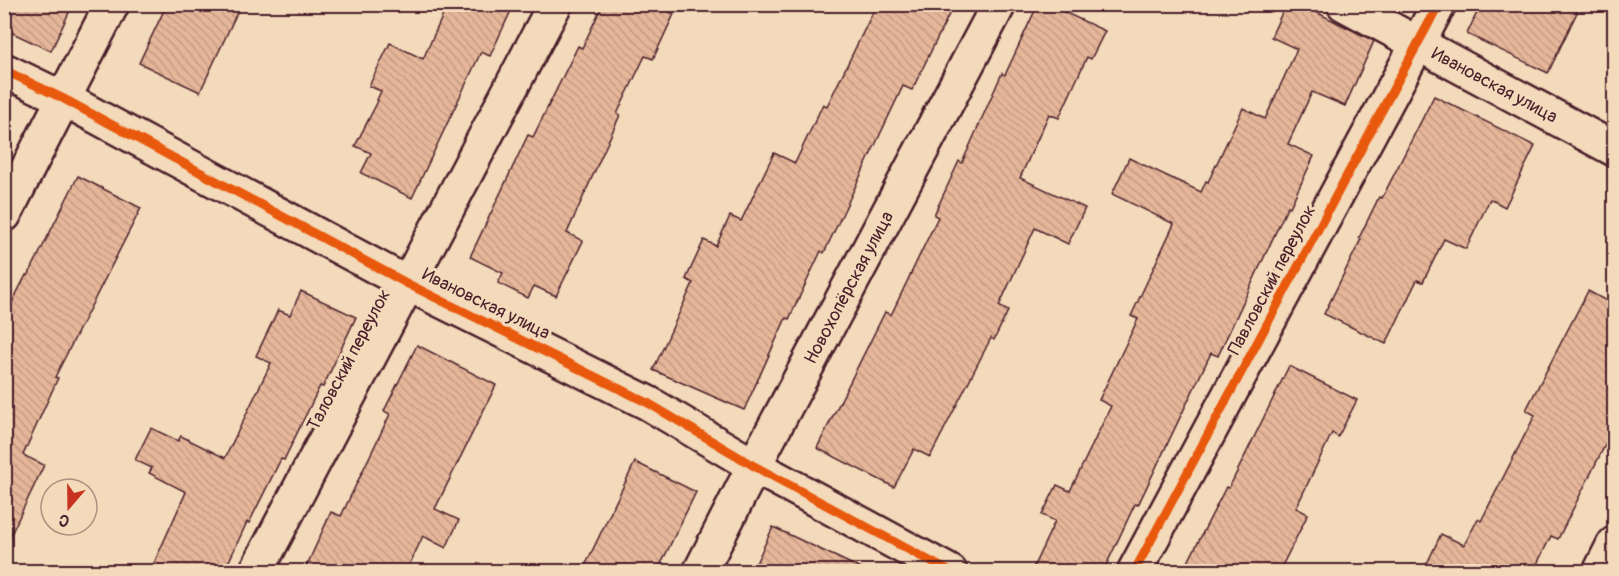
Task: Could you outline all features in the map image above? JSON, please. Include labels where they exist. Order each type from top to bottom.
[{"type":"street","points":[[4,215],[112,4]]},
{"type":"street","name":"Таловский переулок","points":[[256,572],[555,4]]},
{"type":"street","name":"Новохопёрская улица","points":[[700,572],[999,4]]},
{"type":"street","name":"Ивановская улица","points":[[1344,4],[1614,149]]},
{"type":"street","name":"Павловский переулок","points":[[1134,572],[1439,4]]},
{"type":"street","name":"Ивановская улица","points":[[4,70],[64,99],[408,284],[648,403],[754,466],[950,572]]},
{"type":"street","points":[[1600,572],[1614,544]]},
{"type":"building","points":[[4,4],[73,4],[51,51],[4,29]]},
{"type":"building","points":[[167,4],[241,4],[200,92],[139,63]]},
{"type":"building","points":[[448,4],[514,4],[490,56],[481,52],[412,198],[361,173],[371,153],[355,146],[378,101],[381,91],[369,86],[390,43],[423,59]]},
{"type":"building","points":[[603,4],[654,4],[674,14],[653,59],[645,56],[617,114],[620,115],[567,233],[583,241],[556,296],[534,286],[528,298],[498,283],[503,273],[470,257],[528,135],[533,137],[578,46],[582,48]]},
{"type":"building","points":[[877,4],[954,4],[912,90],[903,86],[824,253],[821,251],[789,319],[786,318],[744,410],[653,370],[693,283],[686,279],[704,240],[716,246],[730,216],[741,221],[774,153],[795,163],[823,104],[827,106]]},
{"type":"building","points":[[1038,4],[1047,4],[1105,31],[1091,59],[1087,57],[1059,118],[1049,114],[1020,178],[1085,208],[1068,244],[1035,228],[999,306],[1008,311],[994,340],[991,338],[930,457],[914,449],[894,487],[817,448],[885,312],[891,315],[938,217],[934,215],[959,161],[962,163],[1002,73],[1005,75]]},
{"type":"building","points":[[1286,4],[1300,4],[1374,41],[1345,106],[1312,92],[1288,144],[1314,156],[1290,207],[1288,206],[1218,356],[1211,353],[1103,572],[1031,572],[1055,521],[1042,515],[1057,485],[1070,491],[1111,406],[1099,400],[1138,319],[1131,316],[1174,224],[1112,194],[1129,158],[1201,192],[1243,108],[1265,119],[1297,49],[1271,37]]},
{"type":"building","points":[[1481,4],[1581,4],[1548,73],[1467,34]]},
{"type":"building","points":[[1434,96],[1535,146],[1505,207],[1490,199],[1466,249],[1444,239],[1423,282],[1417,280],[1386,344],[1324,314],[1379,197],[1382,198]]},
{"type":"building","points":[[78,176],[141,208],[55,377],[58,378],[23,455],[44,465],[4,549],[4,318],[26,275],[28,276]]},
{"type":"building","points":[[301,291],[356,317],[323,387],[320,386],[284,460],[281,459],[249,523],[247,522],[224,572],[150,572],[186,492],[149,473],[152,468],[135,460],[151,428],[178,441],[181,436],[225,458],[271,363],[256,356],[278,310],[290,315]]},
{"type":"building","points":[[1588,291],[1614,305],[1614,427],[1558,539],[1551,536],[1533,572],[1423,572],[1441,534],[1464,545],[1478,519],[1481,521],[1535,415],[1526,410]]},
{"type":"building","points":[[417,345],[496,385],[435,509],[459,520],[446,548],[423,536],[406,572],[304,572],[331,512],[341,516],[390,414],[384,411]]},
{"type":"building","points":[[1289,366],[1357,400],[1338,437],[1332,433],[1296,508],[1308,514],[1279,572],[1183,572],[1226,487],[1229,488]]},
{"type":"building","points":[[635,462],[696,492],[657,572],[582,572]]},
{"type":"building","points":[[773,527],[868,572],[752,572]]},
{"type":"cycle path","points":[[1134,572],[1439,4]]},
{"type":"cycle path","points":[[4,70],[64,99],[408,284],[648,403],[754,466],[950,572]]}]
